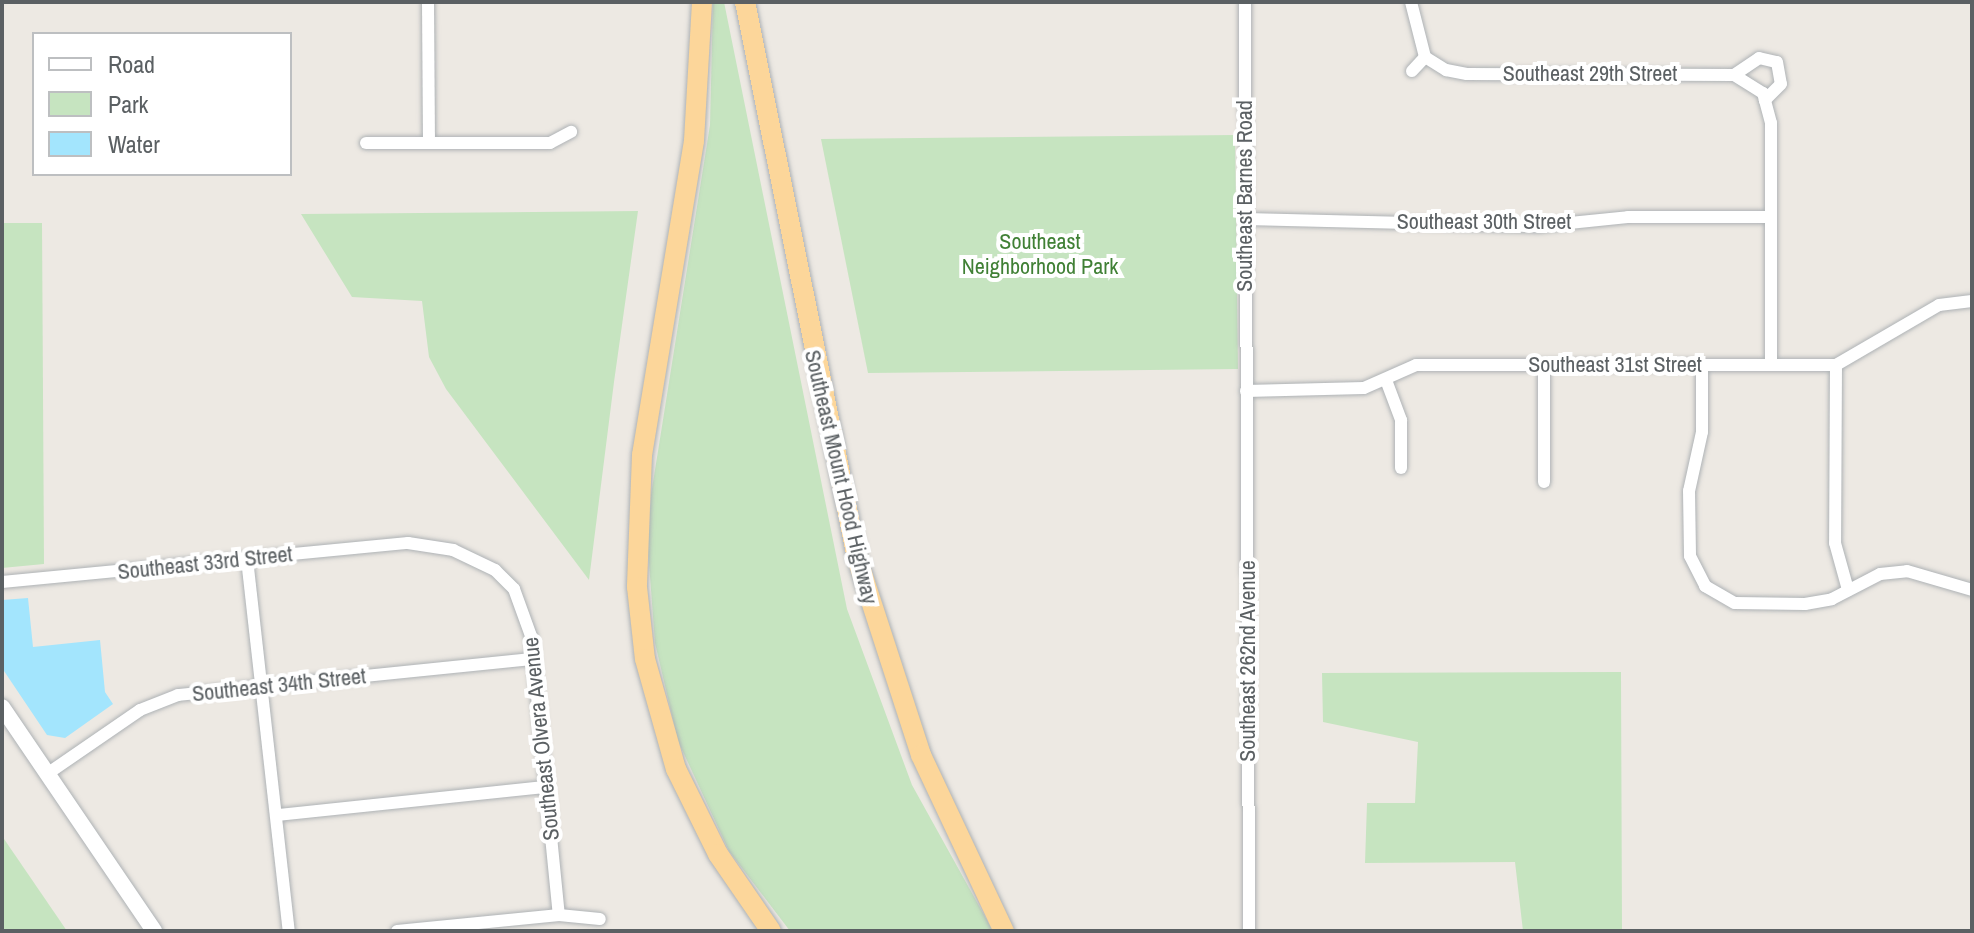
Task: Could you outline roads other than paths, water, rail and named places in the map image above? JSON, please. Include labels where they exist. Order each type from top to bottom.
[{"type":"highway","points":[[702,2],[694,141],[642,455],[637,587],[645,659],[676,769],[718,854],[771,931]]},
{"type":"highway","name":"Southeast Mount Hood Highway","points":[[745,2],[857,558],[921,755],[1004,931]]},
{"type":"street","points":[[428,2],[429,143]]},
{"type":"street","name":"Southeast Barnes Road","points":[[1245,2],[1246,391]]},
{"type":"street","points":[[1411,2],[1425,57],[1412,71]]},
{"type":"street","name":"Southeast 29th Street","points":[[1425,57],[1446,70],[1467,74],[1734,75],[1755,87],[1765,100]]},
{"type":"street","points":[[1734,75],[1759,58],[1777,62],[1781,84],[1765,100],[1771,123],[1771,365]]},
{"type":"street","points":[[366,143],[550,143],[571,132]]},
{"type":"street","name":"Southeast 30th Street","points":[[1246,219],[1540,226],[1628,217],[1771,217]]},
{"type":"street","points":[[1848,590],[1835,543],[1836,365],[1939,305],[1972,301]]},
{"type":"street","name":"Southeast 31st Street","points":[[1246,391],[1351,390],[1386,380],[1416,365],[1836,365]]},
{"type":"street","points":[[1544,365],[1544,482]]},
{"type":"street","points":[[1702,365],[1702,432],[1691,472],[1690,556],[1705,586],[1735,603],[1805,604],[1848,590],[1880,574],[1907,571],[1972,590]]},
{"type":"street","points":[[1386,380],[1401,420],[1401,468]]},
{"type":"street","name":"Southeast 262nd Avenue","points":[[1246,391],[1249,931]]},
{"type":"street","name":"Southeast 33rd Street","points":[[2,582],[408,543]]},
{"type":"street","name":"Southeast Olvera Avenue","points":[[408,543],[453,550],[495,570],[514,589],[525,613],[533,659],[559,915]]},
{"type":"street","points":[[247,559],[265,686],[289,931]]},
{"type":"street","name":"Southeast 34th Street","points":[[47,774],[158,701],[265,686],[533,659]]},
{"type":"street","points":[[2,707],[154,931]]},
{"type":"street","points":[[278,815],[546,787]]},
{"type":"street","points":[[397,931],[559,915],[600,919]]},
{"type":"water","points":[[28,598],[33,647],[100,640],[105,692],[113,704],[65,738],[47,735],[2,668],[2,600]]},
{"type":"park label","name":"Southeast Neighborhood Park","points":[[1040,254]]}]
